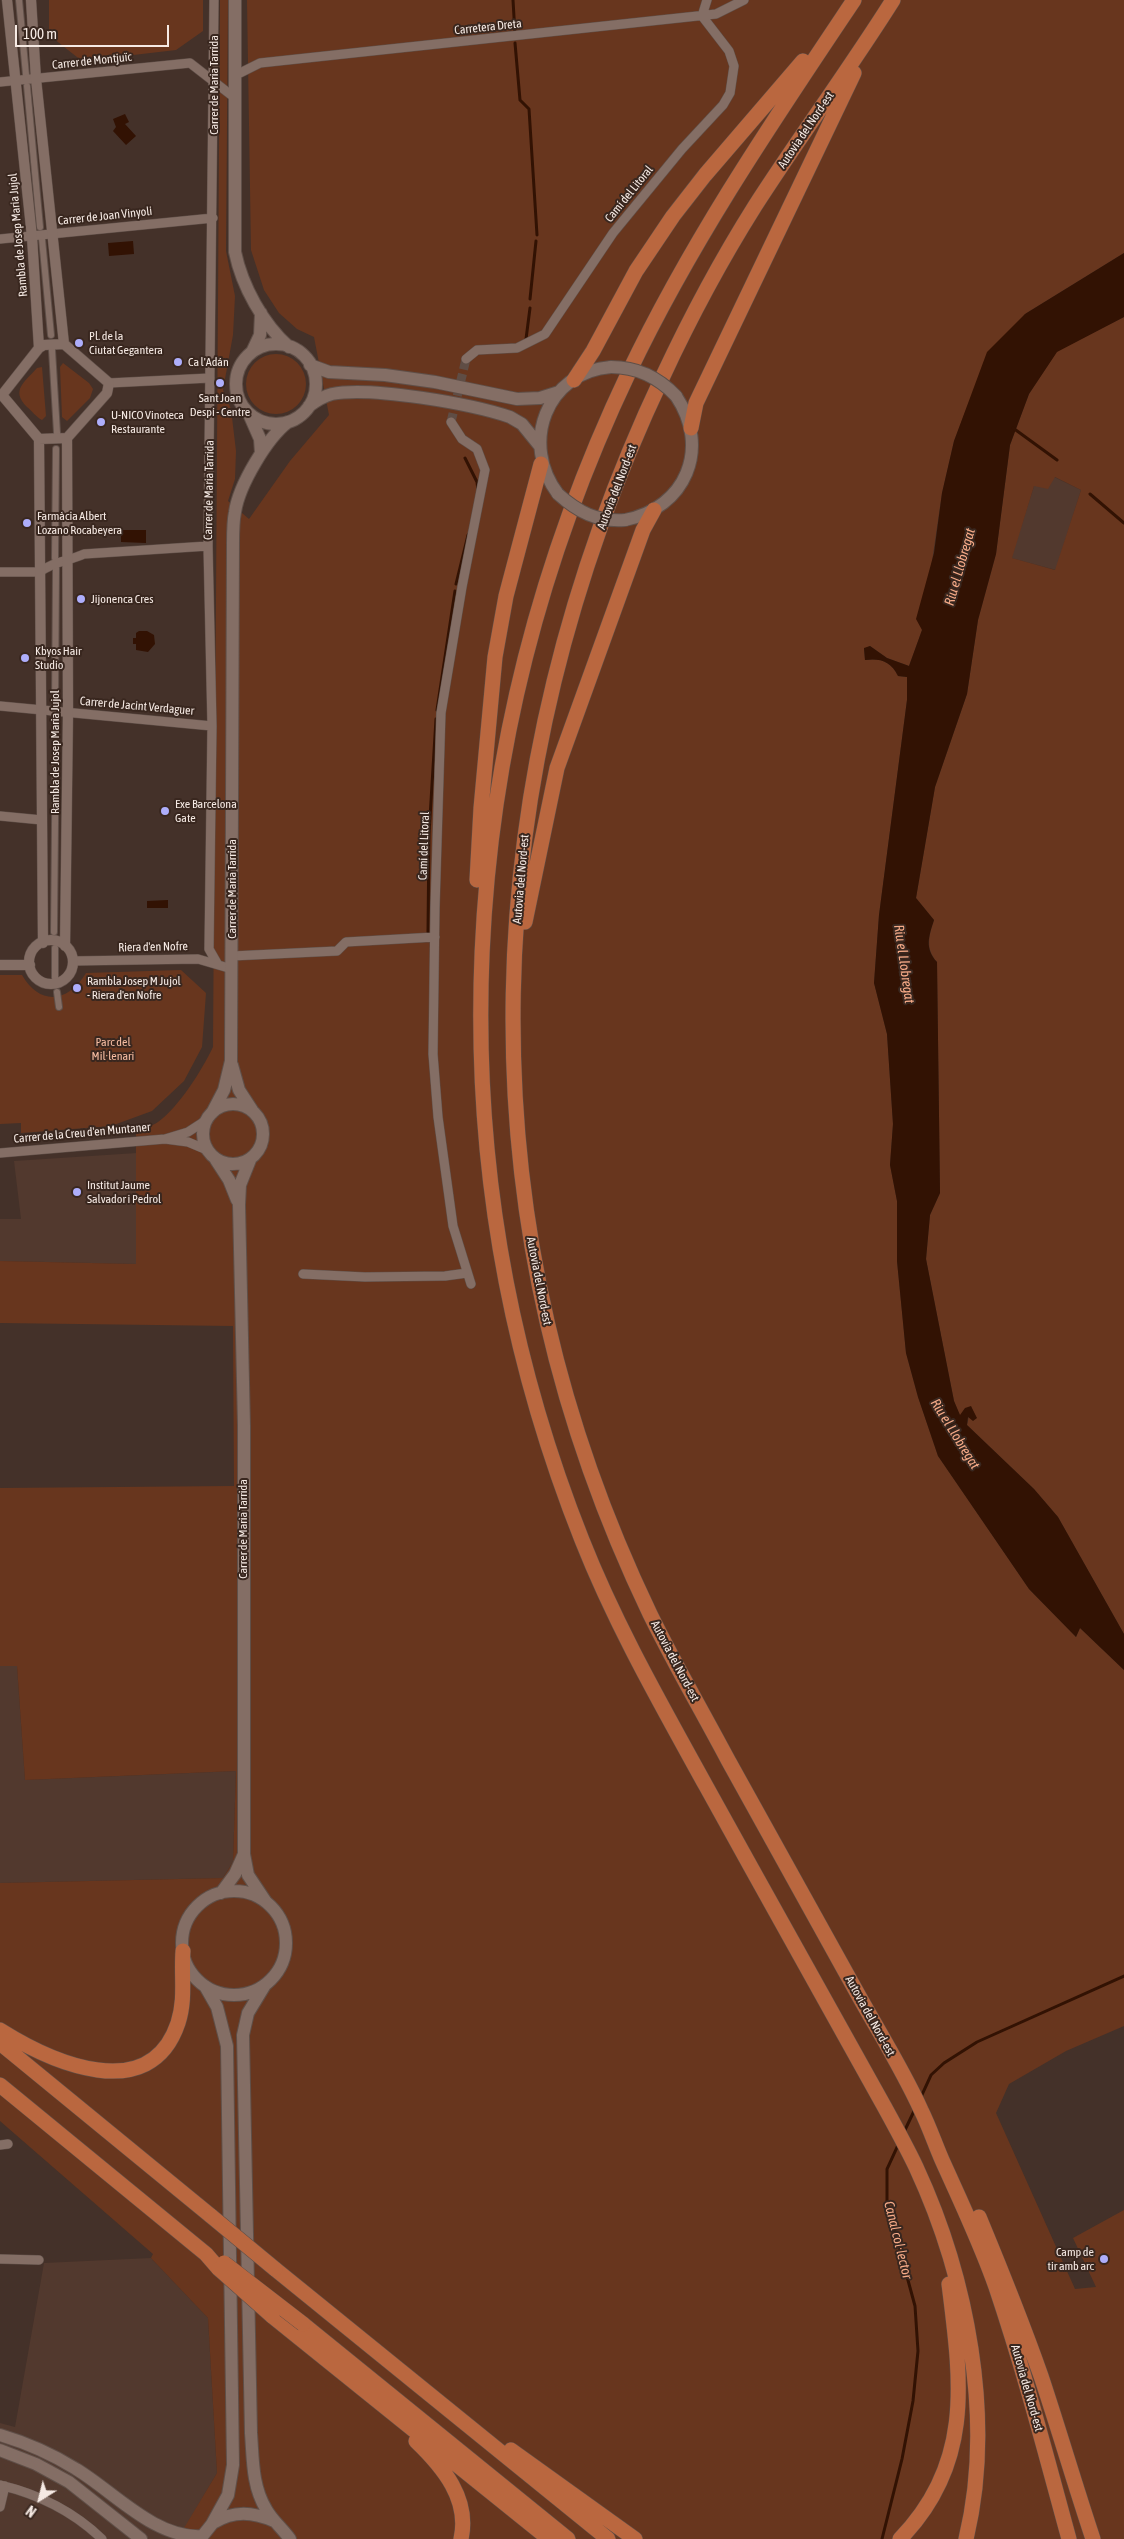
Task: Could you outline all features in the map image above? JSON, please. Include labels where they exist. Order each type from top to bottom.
[{"type":"highway","name":"Autovia del Nord-est","points":[[893,0],[754,209],[714,277],[665,372],[615,488],[589,559],[568,629],[539,745],[521,860],[512,985],[516,1110],[527,1219],[549,1332],[564,1390],[594,1480],[632,1574],[670,1653],[950,2166],[994,2283],[1029,2392],[1069,2539]]},
{"type":"highway","points":[[574,380],[593,351],[636,271],[673,216],[705,174],[853,2]]},
{"type":"highway","points":[[480,981],[488,862],[508,734],[535,622],[571,515],[629,373],[685,263],[776,115],[853,2]]},
{"type":"highway","points":[[691,428],[696,403],[875,29]]},
{"type":"highway","points":[[542,464],[506,596],[495,657],[478,859],[477,920],[482,1092],[495,1223],[527,1375],[568,1502],[600,1583],[650,1685],[884,2106],[916,2167],[943,2235],[959,2290],[972,2350],[976,2408],[976,2479],[966,2539]]},
{"type":"highway","points":[[512,985],[549,798],[559,760],[641,536],[654,510]]},
{"type":"highway","points":[[0,2030],[71,2066],[105,2071],[135,2069],[143,2066],[160,2054],[168,2045],[179,2022],[183,1995],[183,1951]]},
{"type":"highway","points":[[0,2043],[608,2539]]},
{"type":"highway","points":[[0,2085],[301,2331],[549,2539]]},
{"type":"highway","points":[[950,2166],[1003,2275],[1041,2377],[1065,2457],[1094,2539]]},
{"type":"highway","points":[[901,2538],[918,2519],[933,2495],[948,2461],[957,2425],[959,2369],[943,2235]]},
{"type":"highway","points":[[221,2266],[272,2316],[301,2331],[568,2539]]},
{"type":"highway","points":[[301,2331],[439,2464],[450,2480],[460,2502],[463,2522],[461,2539]]},
{"type":"highway","points":[[452,2413],[528,2460],[635,2539]]},
{"type":"main road","name":"Carrer de Maria Tarrida","points":[[234,0],[235,252],[237,262],[262,313],[276,336],[289,347]]},
{"type":"main road","points":[[261,453],[260,439],[249,414],[238,398],[236,380],[240,366],[252,352],[260,335],[262,313]]},
{"type":"main road","points":[[252,352],[270,345],[289,347],[301,354],[310,364],[329,372],[435,382],[517,399],[540,398],[559,392]]},
{"type":"main road","points":[[309,406],[315,386],[310,364]]},
{"type":"main road","points":[[611,367],[644,372],[658,380],[676,396],[685,410],[691,428],[692,452],[688,469],[676,492],[654,510],[624,520],[600,519],[589,516],[572,507],[558,494],[545,473],[539,445],[543,419],[559,392],[574,380],[596,369],[611,367]]},
{"type":"main road","points":[[249,414],[267,423],[288,422],[300,416],[309,406],[321,398],[343,393],[389,394],[430,400],[510,418],[522,424],[539,445]]},
{"type":"main road","name":"Carrer de Maria Tarrida","points":[[208,1117],[224,1090],[231,1061],[234,524],[237,501],[261,453],[272,435],[288,422]]},
{"type":"main road","name":"Carrer de Maria Tarrida","points":[[231,1061],[239,1090],[253,1112]]},
{"type":"main road","points":[[232,1104],[243,1106],[253,1112],[261,1123],[263,1137],[259,1150],[250,1160],[233,1165],[216,1160],[207,1150],[202,1137],[208,1117],[221,1106],[232,1104]]},
{"type":"main road","name":"Carrer de Maria Tarrida","points":[[216,1160],[229,1180],[239,1205]]},
{"type":"main road","name":"Carrer de Maria Tarrida","points":[[244,1854],[244,1426],[239,1205],[240,1185],[250,1160]]},
{"type":"main road","points":[[221,1893],[235,1874],[244,1854]]},
{"type":"main road","points":[[244,1854],[248,1875],[266,1902],[280,1918],[286,1944],[282,1965],[265,1985],[248,2013],[243,2035],[248,2333],[254,2480],[265,2508],[290,2539]]},
{"type":"main road","points":[[0,2435],[40,2449],[77,2469],[156,2530],[179,2539],[201,2537],[212,2524],[228,2495],[233,2479],[233,2340],[227,2046],[217,2006],[205,1986],[189,1968],[183,1951],[183,1932],[191,1915],[204,1901],[221,1893],[244,1892],[266,1902]]},
{"type":"main road","points":[[205,1986],[219,1993],[235,1995],[251,1993],[265,1985]]},
{"type":"main road","points":[[0,2450],[36,2464],[69,2482],[141,2539]]},
{"type":"main road","points":[[212,2524],[238,2513],[260,2515],[274,2521]]},
{"type":"street","name":"Rambla de Josep Maria Jujol","points":[[7,0],[51,335]]},
{"type":"street","points":[[19,0],[52,235],[64,344]]},
{"type":"street","points":[[31,0],[31,77]]},
{"type":"street","name":"Carrer de Maria Tarrida","points":[[209,950],[212,726],[208,546],[214,0]]},
{"type":"street","points":[[702,16],[707,0]]},
{"type":"street","name":"Carretera Dreta","points":[[234,76],[260,63],[716,14],[744,0]]},
{"type":"street","name":"Camí del Litoral","points":[[466,358],[477,350],[517,348],[545,334],[613,233],[682,149],[722,105],[730,93],[734,66],[729,50],[702,16]]},
{"type":"street","name":"Carrer de Montjuïc","points":[[0,82],[31,77],[190,64],[235,98]]},
{"type":"street","name":"Rambla de Josep Maria Jujol","points":[[27,86],[40,227]]},
{"type":"street","name":"Carrer de Joan Vinyoli","points":[[0,239],[37,238],[213,218]]},
{"type":"street","name":"Rambla de Josep Maria Jujol","points":[[37,238],[39,348]]},
{"type":"street","points":[[64,344],[103,375],[109,383],[107,393],[67,438],[39,439],[1,395],[39,348],[44,345],[64,344]]},
{"type":"street","points":[[52,350],[57,433]]},
{"type":"street","points":[[109,383],[210,378]]},
{"type":"street","name":"Camí del Litoral","points":[[451,422],[462,439],[477,449],[485,470],[462,588],[441,713],[435,937],[434,1054],[438,1117],[453,1226],[471,1284]]},
{"type":"street","name":"Rambla de Josep Maria Jujol","points":[[55,978],[60,947],[68,712],[67,438]]},
{"type":"street","name":"Rambla de Josep Maria Jujol","points":[[39,439],[42,942]]},
{"type":"street","points":[[55,558],[56,449]]},
{"type":"street","points":[[0,572],[40,572],[47,566],[67,562],[84,554],[208,546]]},
{"type":"street","name":"Rambla de Josep Maria Jujol","points":[[55,706],[56,568]]},
{"type":"street","name":"Carrer de Jacint Verdaguer","points":[[0,706],[212,726]]},
{"type":"street","name":"Rambla de Josep Maria Jujol","points":[[54,932],[56,715]]},
{"type":"street","points":[[0,816],[42,820]]},
{"type":"street","points":[[232,962],[337,951],[346,942],[435,937]]},
{"type":"street","points":[[53,940],[60,947],[73,961],[72,970],[67,977],[54,984],[41,982],[35,977],[30,965],[32,952],[42,942],[53,940]]},
{"type":"street","points":[[198,958],[209,950],[217,963]]},
{"type":"street","name":"Riera d'en Nofre","points":[[73,961],[198,958],[217,963],[232,962]]},
{"type":"street","points":[[0,965],[30,965]]},
{"type":"street","points":[[57,992],[59,1007]]},
{"type":"street","name":"Carrer de la Creu d'en Muntaner","points":[[0,1153],[165,1139],[188,1132],[208,1117]]},
{"type":"street","name":"Carrer de la Creu d'en Muntaner","points":[[165,1139],[188,1142],[207,1150]]},
{"type":"street","points":[[303,1274],[365,1277],[445,1276],[467,1273]]},
{"type":"street","points":[[0,2259],[39,2260]]},
{"type":"street","points":[[0,2507],[3,2485],[21,2490],[54,2505],[92,2529],[102,2539]]},
{"type":"shaded area","points":[[1054,477],[1081,490],[1056,570],[1011,558],[1034,486]]},
{"type":"shaded area","name":"Institut Jaume Salvador i Pedrol","points":[[137,1153],[136,1264],[0,1261],[0,1219],[21,1219],[14,1161]]},
{"type":"shaded area","points":[[0,1666],[17,1666],[25,1780],[236,1771],[233,1862],[223,1878],[0,1883]]},
{"type":"shaded area","points":[[151,2258],[208,2318],[217,2473],[184,2529],[170,2539],[0,2539],[0,2423],[15,2427],[44,2263]]},
{"type":"green space","points":[[49,0],[203,0],[203,31],[176,50],[82,61],[49,35]]},
{"type":"green space","points":[[220,0],[228,0],[226,251],[235,296],[233,335],[223,390],[231,409],[236,451],[235,479],[228,501],[249,519],[290,461],[329,415],[314,337],[297,329],[279,313],[264,290],[251,250],[247,0],[1124,0],[1124,253],[1025,314],[970,400],[954,441],[942,493],[922,630],[909,666],[887,658],[870,646],[864,649],[865,660],[880,660],[892,667],[898,676],[907,677],[907,700],[879,915],[874,983],[887,1034],[893,1124],[890,1165],[897,1201],[897,1261],[906,1353],[918,1397],[938,1456],[1029,1589],[1076,1637],[1080,1628],[1124,1670],[1124,2026],[1066,2051],[1009,2084],[996,2113],[1075,2289],[1096,2287],[1073,2238],[1124,2210],[1124,2539],[170,2539],[184,2528],[217,2473],[208,2318],[151,2258],[153,2254],[0,2121],[0,1883],[223,1878],[233,1862],[236,1771],[25,1780],[17,1666],[0,1666],[0,1488],[234,1486],[233,1326],[0,1323],[0,1261],[136,1264],[136,1130],[158,1122],[174,1107],[196,1077],[213,1047]]},
{"type":"green space","points":[[1124,317],[1124,1634],[1058,1517],[1034,1489],[967,1425],[971,1407],[960,1416],[954,1401],[926,1259],[930,1215],[940,1193],[937,962],[929,947],[934,920],[916,898],[935,787],[967,694],[978,620],[996,554],[1010,445],[1029,394],[1057,351]],"holes":[[[1055,477],[1081,490],[1055,570],[1012,558],[1034,486],[1048,489]]]},
{"type":"green space","points":[[270,354],[282,354],[293,359],[301,367],[306,378],[304,396],[293,409],[282,414],[270,414],[259,409],[251,401],[246,390],[246,378],[251,367],[259,359]]},
{"type":"green space","points":[[63,363],[89,383],[93,389],[90,398],[67,421],[62,417],[60,367]]},
{"type":"green space","points":[[42,367],[46,416],[42,420],[22,401],[20,391],[24,382],[37,368]]},
{"type":"green space","name":"Parc del Mil·lenari","points":[[181,970],[206,993],[202,1047],[184,1081],[152,1111],[111,1126],[21,1133],[21,1123],[0,1124],[0,975],[22,975],[37,992],[45,996],[54,997],[63,995],[71,990],[86,973]]},
{"type":"water","points":[[125,114],[129,122],[125,124],[136,136],[126,145],[113,131],[116,127],[113,119]]},
{"type":"water","points":[[133,241],[134,254],[109,256],[108,243]]},
{"type":"water","name":"Riu el Llobregat","points":[[1124,253],[1124,317],[1057,352],[1029,394],[1010,445],[996,554],[978,620],[967,694],[935,787],[916,898],[934,920],[929,937],[929,947],[937,962],[940,1193],[930,1215],[926,1259],[954,1401],[960,1415],[965,1408],[971,1406],[977,1418],[973,1421],[968,1417],[967,1425],[1034,1489],[1058,1517],[1124,1634],[1124,1670],[1080,1628],[1076,1637],[1029,1589],[938,1456],[918,1397],[906,1353],[897,1261],[897,1201],[890,1165],[893,1124],[887,1034],[874,983],[879,915],[907,700],[907,677],[898,676],[892,667],[880,660],[865,660],[864,648],[870,646],[887,658],[909,666],[922,630],[916,619],[934,553],[942,493],[954,441],[987,352],[1025,314]]},
{"type":"water","points":[[121,530],[146,530],[146,543],[121,542]]},
{"type":"water","points":[[147,631],[154,635],[155,644],[148,652],[136,650],[136,644],[133,644],[133,638],[136,638],[136,633]]},
{"type":"water","points":[[168,900],[168,908],[147,908],[147,901]]},
{"type":"waterway","points":[[513,0],[515,34]]},
{"type":"waterway","points":[[515,43],[520,100],[529,109],[537,235]]},
{"type":"waterway","points":[[530,299],[536,241]]},
{"type":"waterway","points":[[526,339],[530,308]]},
{"type":"waterway","points":[[1013,428],[1057,460]]},
{"type":"waterway","points":[[465,458],[477,482],[478,490]]},
{"type":"waterway","points":[[1090,494],[1124,523]]},
{"type":"waterway","points":[[456,584],[468,535]]},
{"type":"waterway","points":[[437,710],[455,591]]},
{"type":"waterway","points":[[428,932],[429,834],[436,719]]},
{"type":"waterway","name":"Canal col·lector","points":[[920,2099],[931,2075],[944,2063],[977,2042],[1124,1976]]},
{"type":"waterway","name":"Canal col·lector","points":[[904,2132],[915,2109]]},
{"type":"waterway","name":"Canal col·lector","points":[[882,2539],[902,2459],[913,2401],[918,2351],[915,2306],[887,2203],[887,2169],[898,2145]]},
{"type":"tunnel","points":[[451,422],[466,359]]},
{"type":"place","name":"Pl. de la Ciutat Gegantera","points":[[79,343]]},
{"type":"place","name":"Ca l'Adán","points":[[178,362]]},
{"type":"place","name":"Sant Joan Despí - Centre","points":[[220,383]]},
{"type":"place","name":"U-NICO Vinoteca Restaurante","points":[[101,422]]},
{"type":"place","name":"Farmàcia Albert Lozano Rocabeyera","points":[[27,523]]},
{"type":"place","name":"Jijonenca Cres","points":[[81,599]]},
{"type":"place","name":"Kbyos Hair Studio","points":[[25,658]]},
{"type":"place","name":"Exe Barcelona Gate","points":[[165,811]]},
{"type":"place","name":"Rambla Josep M Jujol - Riera d'en Nofre","points":[[77,988]]},
{"type":"place","name":"Institut Jaume Salvador i Pedrol","points":[[77,1192]]},
{"type":"place","name":"Camp de tir amb arc","points":[[1104,2259]]}]
